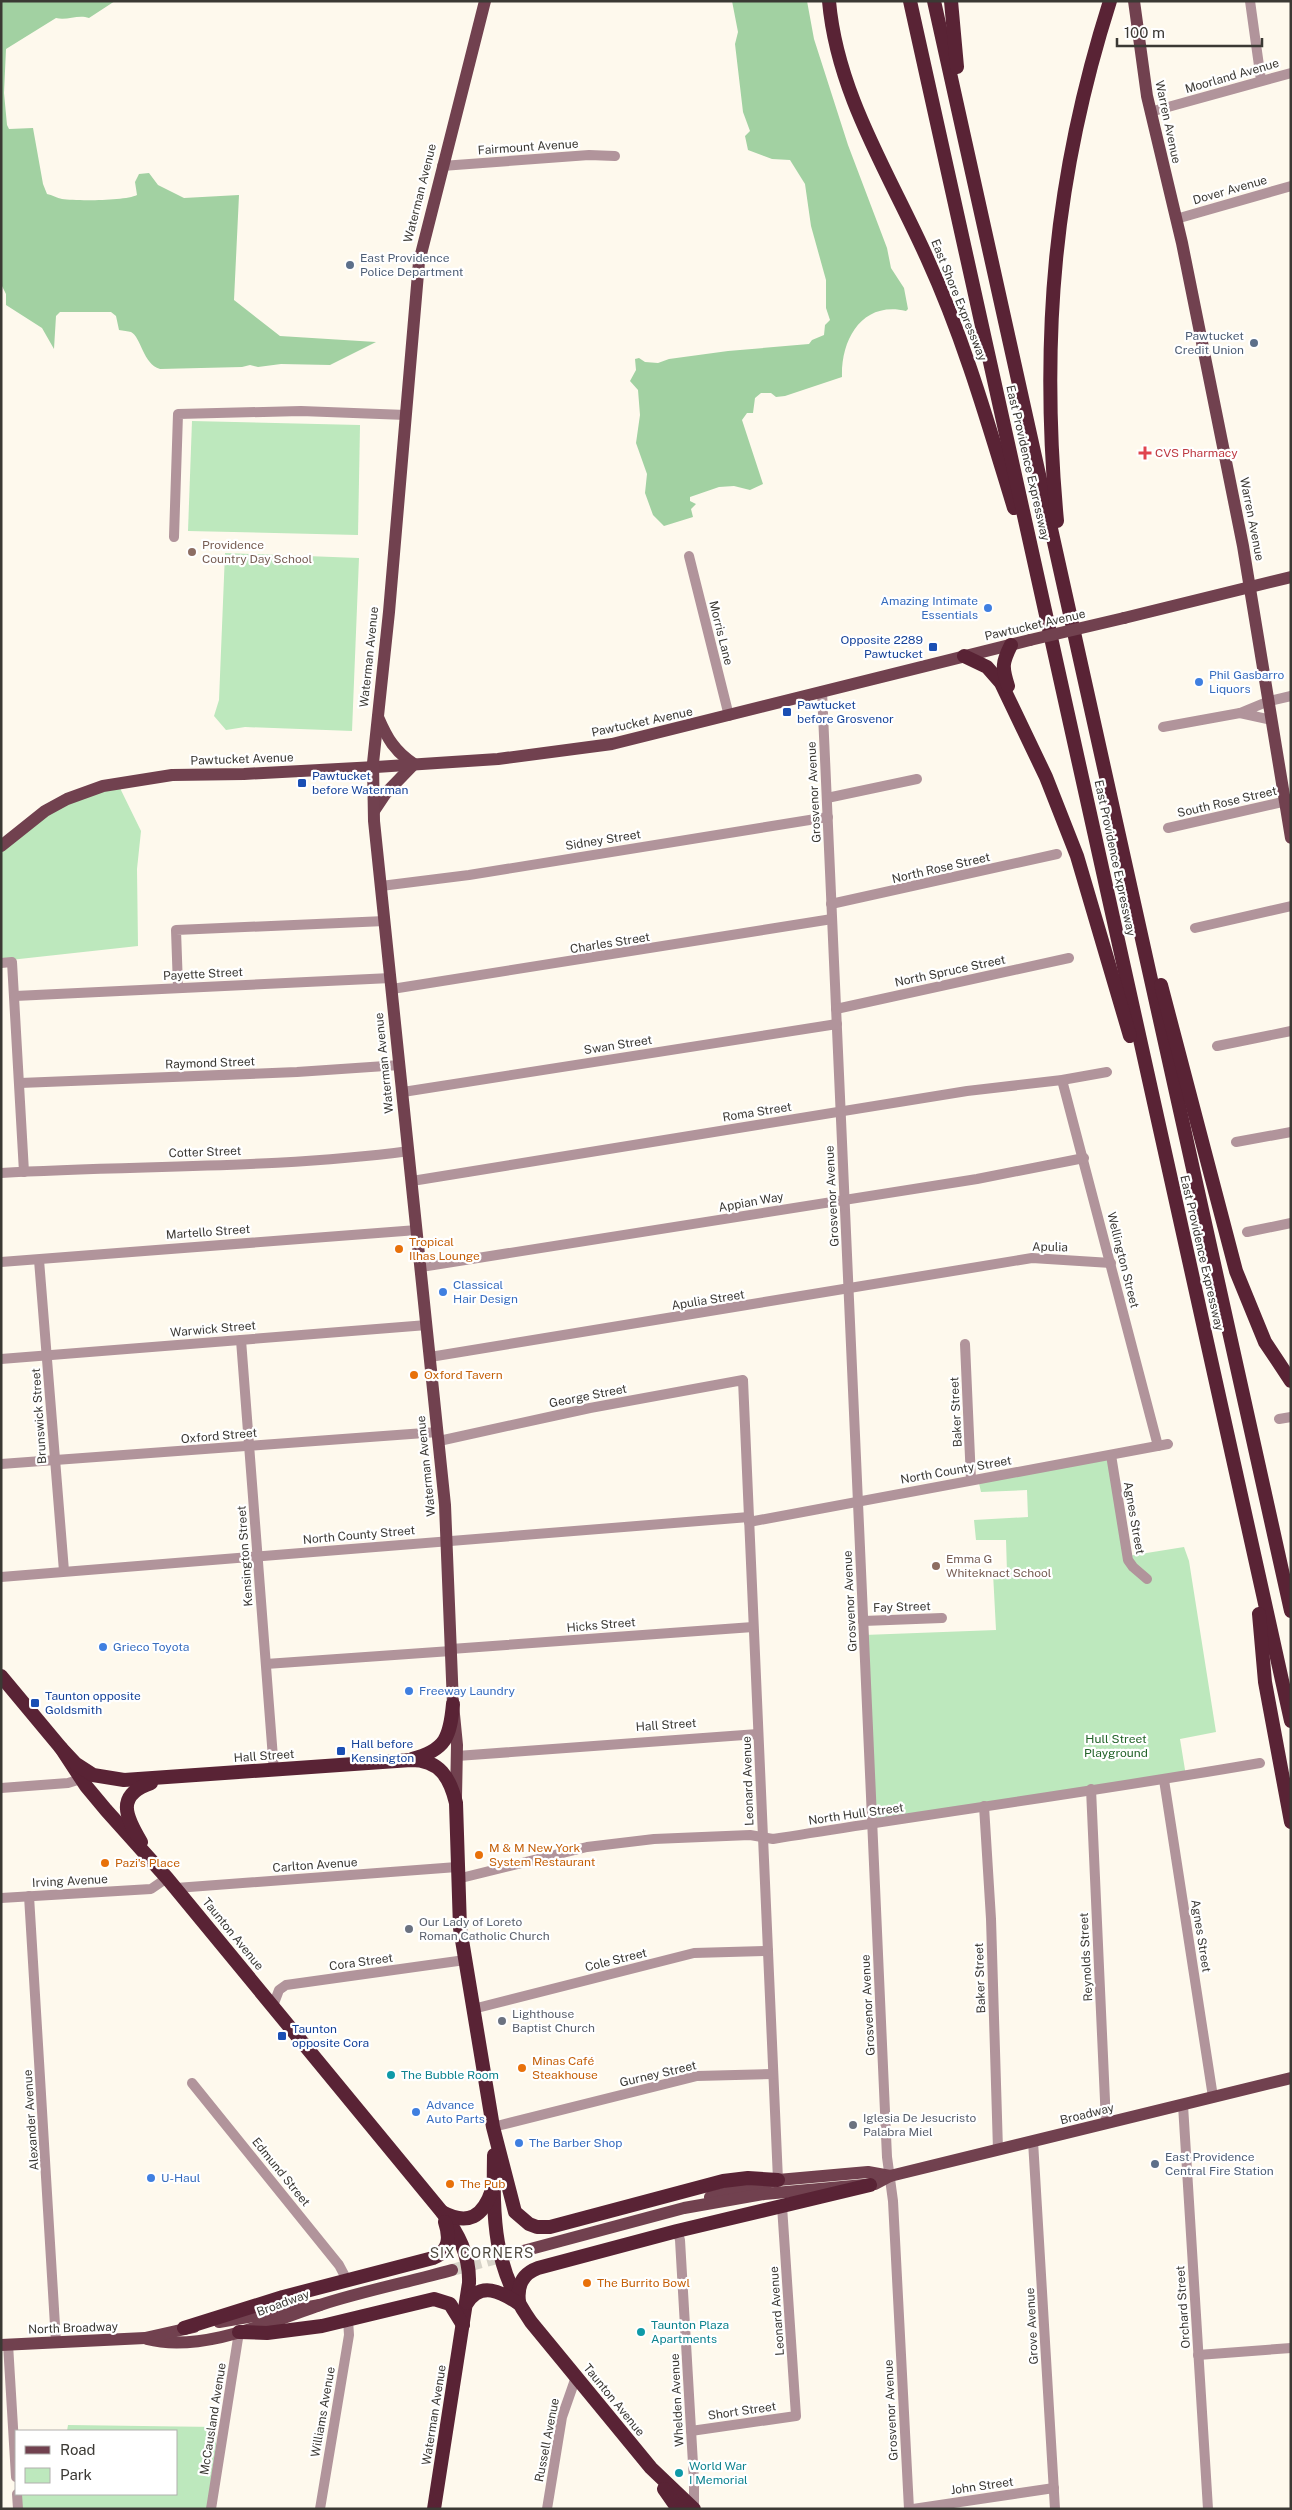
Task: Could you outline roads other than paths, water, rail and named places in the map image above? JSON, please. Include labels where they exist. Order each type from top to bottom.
[{"type":"highway","name":"East Shore Expressway","points":[[829,1],[835,43],[851,95],[927,258],[970,366],[1046,616]]},
{"type":"highway","name":"East Providence Expressway","points":[[910,1],[1291,1721]]},
{"type":"highway","name":"East Providence Expressway","points":[[934,1],[1291,1611]]},
{"type":"highway","points":[[951,1],[962,125]]},
{"type":"highway","points":[[1062,579],[1049,405],[1049,341],[1053,272],[1071,148],[1087,79],[1110,1]]},
{"type":"highway","points":[[1011,645],[1004,659],[1002,669],[1019,720]]},
{"type":"highway","points":[[964,656],[982,664],[994,674],[1044,772],[1078,856],[1165,1157]]},
{"type":"highway","points":[[1112,806],[1204,1141],[1236,1271],[1261,1333],[1280,1368],[1291,1381]]},
{"type":"highway","points":[[1254,1558],[1266,1682],[1291,1822]]},
{"type":"highway","name":"Taunton Avenue","points":[[1,1676],[61,1748],[80,1779],[120,1827],[172,1883],[442,2212],[456,2232],[467,2258],[470,2277],[467,2303]]},
{"type":"highway","points":[[408,1760],[429,1753],[445,1741],[450,1728],[453,1704]]},
{"type":"highway","name":"Hall Street","points":[[61,1748],[82,1768],[99,1777],[118,1780],[166,1779],[408,1760],[427,1762],[442,1770],[451,1784],[456,1803]]},
{"type":"highway","points":[[157,1866],[131,1824],[126,1808],[128,1798],[134,1791],[149,1783],[166,1779]]},
{"type":"highway","name":"Waterman Avenue","points":[[456,1803],[458,1915],[493,2127]]},
{"type":"highway","points":[[493,2127],[513,2208],[525,2222],[537,2227],[554,2226],[723,2181],[757,2178],[778,2180]]},
{"type":"highway","name":"Taunton Avenue","points":[[493,2127],[494,2218],[497,2247],[507,2278],[519,2303],[650,2468],[694,2509]]},
{"type":"highway","points":[[442,2212],[460,2219],[477,2215],[487,2201],[494,2181]]},
{"type":"highway","points":[[467,2303],[477,2293],[490,2290],[519,2303],[520,2283],[526,2274],[534,2269],[677,2231],[870,2185]]},
{"type":"highway","points":[[184,2328],[347,2280],[433,2258],[442,2253],[447,2246],[448,2237],[442,2212]]},
{"type":"highway","points":[[239,2332],[277,2332],[348,2320],[439,2300],[453,2307],[463,2325]]},
{"type":"highway","name":"Waterman Avenue","points":[[434,2509],[467,2303]]},
{"type":"highway","points":[[650,2468],[678,2509]]},
{"type":"main road","name":"Waterman Avenue","points":[[456,1803],[457,1756],[453,1704],[448,1541],[381,886],[372,767],[419,262],[485,1]]},
{"type":"main road","name":"Warren Avenue","points":[[1134,1],[1150,112],[1176,218],[1251,589],[1272,720],[1288,801],[1291,838]]},
{"type":"main road","name":"Pawtucket Avenue","points":[[1,846],[45,811],[67,799],[103,786],[172,775],[244,774],[372,767],[498,758],[612,744],[964,656],[1291,578]]},
{"type":"main road","points":[[374,811],[386,793],[414,764],[401,756],[388,741],[378,716]]},
{"type":"main road","name":"Broadway","points":[[684,2208],[773,2193],[870,2185],[890,2176],[1291,2078]]},
{"type":"main road","name":"Broadway","points":[[523,2252],[684,2208],[719,2195],[778,2180],[868,2172],[890,2176]]},
{"type":"main road","points":[[320,2306],[452,2270]]},
{"type":"main road","name":"Broadway","points":[[145,2338],[184,2328],[320,2306]]},
{"type":"main road","name":"Broadway","points":[[145,2338],[171,2342],[239,2332],[320,2306]]},
{"type":"main road","name":"North Broadway","points":[[5,2345],[145,2338]]},
{"type":"street","points":[[1250,1],[1261,80]]},
{"type":"street","name":"Moorland Avenue","points":[[1150,112],[1291,73]]},
{"type":"street","name":"Fairmount Avenue","points":[[442,166],[589,155],[615,156]]},
{"type":"street","name":"Dover Avenue","points":[[1176,218],[1291,186]]},
{"type":"street","points":[[174,537],[178,414],[301,412],[406,415]]},
{"type":"street","name":"Morris Lane","points":[[689,556],[729,716]]},
{"type":"street","name":"Grosvenor Avenue","points":[[822,691],[872,1823],[909,2509]]},
{"type":"street","points":[[1162,727],[1240,713],[1269,701],[1291,696]]},
{"type":"street","points":[[1240,713],[1272,720]]},
{"type":"street","points":[[827,798],[916,779]]},
{"type":"street","name":"South Rose Street","points":[[1168,828],[1288,801]]},
{"type":"street","name":"Sidney Street","points":[[381,886],[469,875],[828,817]]},
{"type":"street","name":"North Rose Street","points":[[831,904],[1057,854]]},
{"type":"street","points":[[1195,928],[1291,906]]},
{"type":"street","name":"Charles Street","points":[[391,983],[832,919]]},
{"type":"street","points":[[178,987],[176,930],[385,921]]},
{"type":"street","name":"North Spruce Street","points":[[836,1009],[1069,958]]},
{"type":"street","points":[[1,963],[12,962],[24,1172]]},
{"type":"street","name":"Payette Street","points":[[15,996],[178,987],[391,983]]},
{"type":"street","name":"Swan Street","points":[[403,1092],[837,1024]]},
{"type":"street","points":[[1217,1046],[1291,1031]]},
{"type":"street","name":"Raymond Street","points":[[20,1083],[297,1072],[400,1065]]},
{"type":"street","name":"Roma Street","points":[[412,1181],[968,1091],[1062,1080],[1107,1072]]},
{"type":"street","name":"Wellington Street","points":[[1062,1080],[1111,1263],[1163,1445]]},
{"type":"street","points":[[1236,1142],[1291,1132]]},
{"type":"street","name":"Cotter Street","points":[[1,1173],[294,1161],[362,1157],[409,1151]]},
{"type":"street","name":"Appian Way","points":[[421,1267],[977,1179],[1084,1158]]},
{"type":"street","points":[[1247,1232],[1291,1224]]},
{"type":"street","name":"Martello Street","points":[[1,1262],[417,1230]]},
{"type":"street","name":"Apulia","points":[[989,1265],[1032,1258],[1111,1263]]},
{"type":"street","name":"Brunswick Street","points":[[39,1260],[64,1571]]},
{"type":"street","name":"Apulia Street","points":[[430,1357],[989,1265]]},
{"type":"street","name":"Warwick Street","points":[[1,1359],[427,1325]]},
{"type":"street","name":"Kensington Street","points":[[241,1340],[274,1771]]},
{"type":"street","name":"Baker Street","points":[[965,1344],[972,1480]]},
{"type":"street","name":"George Street","points":[[438,1436],[743,1380]]},
{"type":"street","name":"Leonard Avenue","points":[[743,1380],[778,2180]]},
{"type":"street","points":[[1279,1419],[1291,1417]]},
{"type":"street","name":"Oxford Street","points":[[1,1464],[55,1462],[250,1446],[438,1436]]},
{"type":"street","name":"North County Street","points":[[1,1577],[749,1519],[1163,1445]]},
{"type":"street","name":"Agnes Street","points":[[1111,1454],[1128,1560],[1132,1567],[1147,1579]]},
{"type":"street","name":"Fay Street","points":[[863,1621],[942,1618]]},
{"type":"street","name":"Hicks Street","points":[[266,1664],[753,1627]]},
{"type":"street","name":"Hall Street","points":[[457,1756],[758,1734]]},
{"type":"street","name":"North Hull Street","points":[[457,1873],[587,1847],[654,1839],[750,1835],[773,1839],[1091,1789],[1164,1780],[1260,1763]]},
{"type":"street","points":[[1,1788],[68,1783],[80,1779]]},
{"type":"street","name":"Agnes Street","points":[[1164,1780],[1213,2097]]},
{"type":"street","name":"Reynolds Street","points":[[1091,1789],[1106,2123]]},
{"type":"street","name":"Baker Street","points":[[984,1806],[991,1919],[998,2150]]},
{"type":"street","name":"Carlton Avenue","points":[[172,1883],[457,1873]]},
{"type":"street","name":"Irving Avenue","points":[[1,1898],[151,1889],[172,1883]]},
{"type":"street","name":"Alexander Avenue","points":[[29,1896],[56,2342]]},
{"type":"street","name":"Cole Street","points":[[473,2009],[688,1954],[768,1951]]},
{"type":"street","name":"Cora Street","points":[[273,2006],[279,1990],[286,1985],[465,1960]]},
{"type":"street","name":"Gurney Street","points":[[493,2127],[697,2076],[773,2074]]},
{"type":"street","name":"Edmund Street","points":[[192,2083],[339,2265],[347,2280]]},
{"type":"street","name":"Orchard Street","points":[[1183,2105],[1208,2509]]},
{"type":"street","name":"Grove Avenue","points":[[1033,2141],[1055,2509]]},
{"type":"street","name":"Leonard Avenue","points":[[782,2206],[796,2416]]},
{"type":"street","name":"Whelden Avenue","points":[[677,2231],[693,2460],[694,2509]]},
{"type":"street","name":"Williams Avenue","points":[[320,2509],[348,2335],[348,2320]]},
{"type":"street","name":"McCausland Avenue","points":[[211,2509],[239,2332]]},
{"type":"street","points":[[5,2345],[15,2465]]},
{"type":"street","points":[[1198,2355],[1291,2348]]},
{"type":"street","name":"Russell Avenue","points":[[547,2509],[564,2411],[576,2377]]},
{"type":"street","name":"Short Street","points":[[691,2431],[796,2416]]},
{"type":"street","name":"John Street","points":[[913,2509],[1054,2488]]},
{"type":"street","points":[[17,2495],[18,2509]]},
{"type":"tunnel","points":[[452,2270],[523,2251]]},
{"type":"place","name":"East Providence Police Department","points":[[350,265]]},
{"type":"place","name":"Pawtucket Credit Union","points":[[1254,343]]},
{"type":"place","name":"CVS Pharmacy","points":[[1145,453]]},
{"type":"place","name":"Providence Country Day School","points":[[192,552]]},
{"type":"place","name":"Amazing Intimate Essentials","points":[[988,608]]},
{"type":"place","name":"Opposite 2289 Pawtucket","points":[[933,647]]},
{"type":"place","name":"Phil Gasbarro Liquors","points":[[1199,682]]},
{"type":"place","name":"Pawtucket before Grosvenor","points":[[787,712]]},
{"type":"place","name":"Pawtucket before Waterman","points":[[302,783]]},
{"type":"place","name":"Tropical Ilhas Lounge","points":[[399,1249]]},
{"type":"place","name":"Classical Hair Design","points":[[443,1292]]},
{"type":"place","name":"Oxford Tavern","points":[[414,1375]]},
{"type":"place","name":"Emma G Whiteknact School","points":[[936,1566]]},
{"type":"place","name":"Grieco Toyota","points":[[103,1647]]},
{"type":"place","name":"Freeway Laundry","points":[[409,1691]]},
{"type":"place","name":"Taunton opposite Goldsmith","points":[[35,1703]]},
{"type":"place","name":"Hall before Kensington","points":[[341,1751]]},
{"type":"place","name":"M & M New York System Restaurant","points":[[479,1855]]},
{"type":"place","name":"Pazi's Place","points":[[105,1863]]},
{"type":"place","name":"Our Lady of Loreto Roman Catholic Church","points":[[409,1929]]},
{"type":"place","name":"Lighthouse Baptist Church","points":[[502,2021]]},
{"type":"place","name":"Taunton opposite Cora","points":[[282,2036]]},
{"type":"place","name":"Minas Café Steakhouse","points":[[522,2068]]},
{"type":"place","name":"The Bubble Room","points":[[391,2075]]},
{"type":"place","name":"Advance Auto Parts","points":[[416,2112]]},
{"type":"place","name":"Iglesia De Jesucristo Palabra Miel","points":[[853,2125]]},
{"type":"place","name":"The Barber Shop","points":[[519,2143]]},
{"type":"place","name":"East Providence Central Fire Station","points":[[1155,2164]]},
{"type":"place","name":"U-Haul","points":[[151,2178]]},
{"type":"place","name":"The Pub","points":[[450,2184]]},
{"type":"place","name":"The Burrito Bowl","points":[[587,2283]]},
{"type":"place","name":"Taunton Plaza Apartments","points":[[641,2332]]},
{"type":"place","name":"World War I Memorial","points":[[679,2473]]},
{"type":"district","name":"SIX CORNERS","points":[[482,2253]]},
{"type":"park label","name":"Hull Street Playground","points":[[1116,1746]]}]
